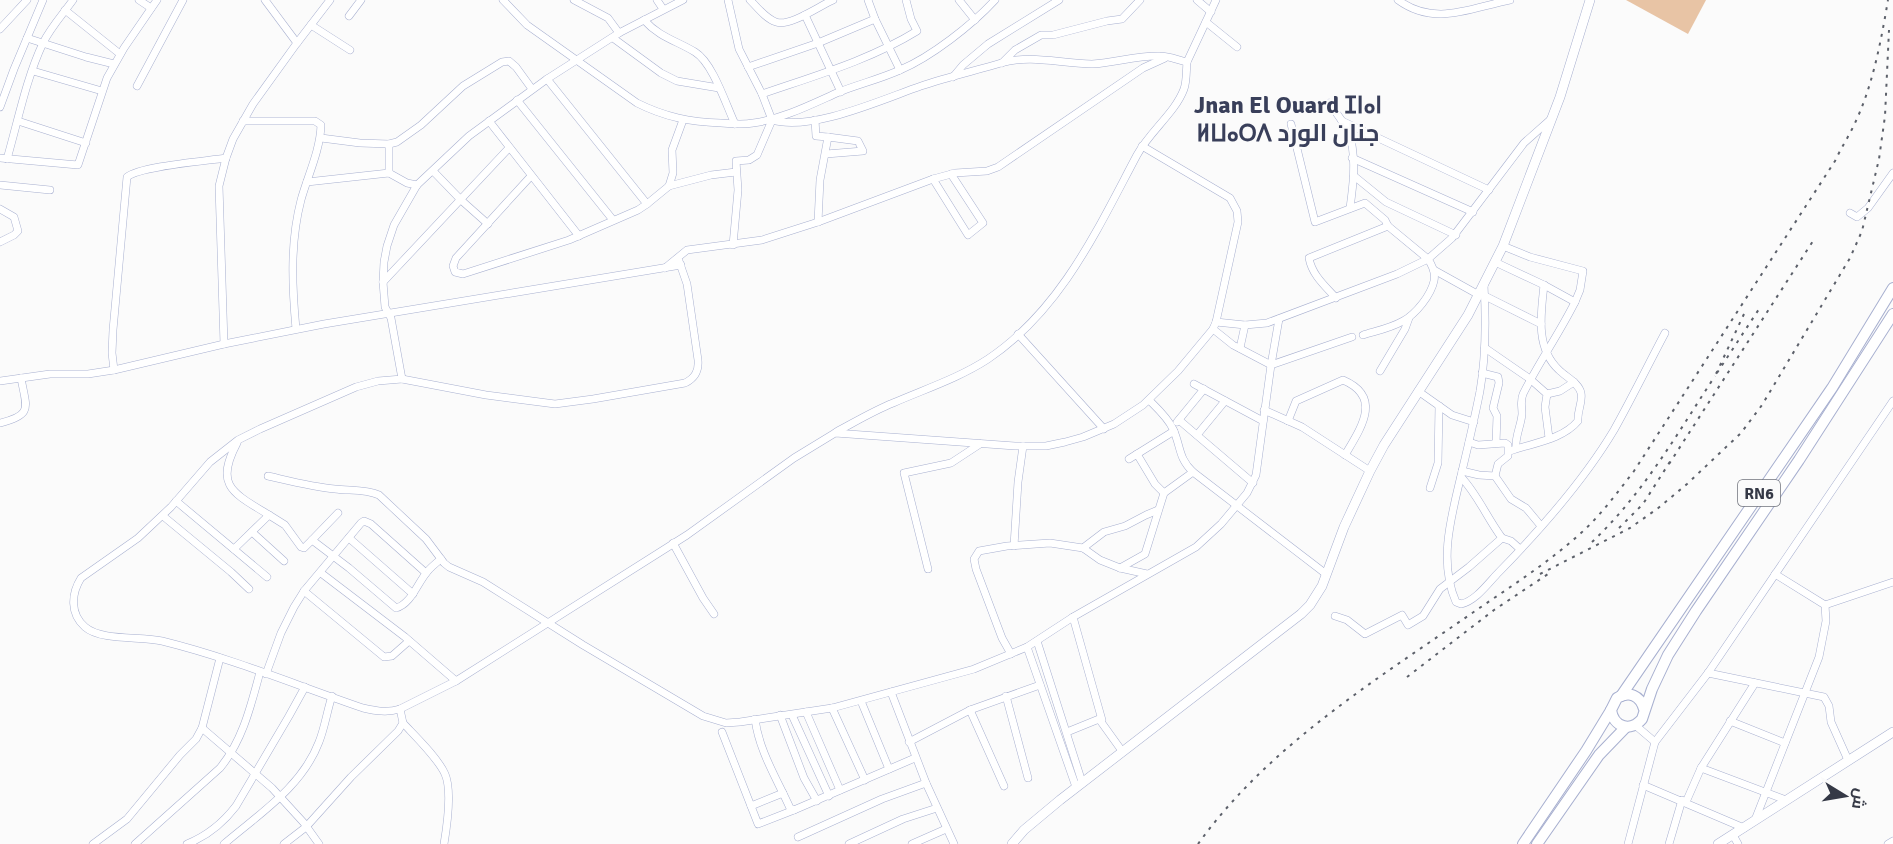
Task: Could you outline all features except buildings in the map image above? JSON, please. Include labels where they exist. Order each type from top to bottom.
[{"type":"main road","name":"RN6","points":[[1523,844],[1586,752],[1614,702],[1621,696],[1832,388],[1893,288]]},
{"type":"main road","name":"RN6","points":[[1537,844],[1599,755],[1642,718],[1668,655],[1696,610],[1800,460],[1893,314]]},
{"type":"main road","points":[[1621,696],[1626,694],[1636,697],[1643,704],[1644,709]]},
{"type":"main road","points":[[1611,710],[1614,720],[1621,726],[1630,726]]},
{"type":"street","points":[[0,29],[27,0]]},
{"type":"street","points":[[0,107],[43,0]]},
{"type":"street","points":[[73,0],[43,43],[4,159],[79,165],[102,91],[114,64],[157,0]]},
{"type":"street","points":[[139,0],[151,8]]},
{"type":"street","points":[[137,86],[183,0]]},
{"type":"street","points":[[265,0],[297,43]]},
{"type":"street","points":[[224,344],[219,186],[226,158],[233,139],[253,104],[330,0]]},
{"type":"street","points":[[349,16],[361,0]]},
{"type":"street","points":[[503,0],[527,25],[637,103],[664,115],[683,120],[735,124],[772,120],[900,70],[930,53],[975,20],[995,0]]},
{"type":"street","points":[[574,0],[608,18],[616,36],[661,74],[677,81],[719,88]]},
{"type":"street","points":[[657,0],[663,9]]},
{"type":"street","points":[[402,379],[391,318],[385,307],[383,282],[387,246],[394,225],[417,185],[456,148],[547,78],[616,36],[682,0]]},
{"type":"street","points":[[728,0],[739,49],[762,94],[772,120]]},
{"type":"street","points":[[750,0],[774,22],[785,23],[833,0]]},
{"type":"street","points":[[868,0],[900,70]]},
{"type":"street","points":[[762,94],[830,71],[889,47],[917,31],[910,19],[906,0]]},
{"type":"street","points":[[959,0],[975,20]]},
{"type":"street","points":[[953,77],[963,65],[988,44],[1059,0]]},
{"type":"street","points":[[1002,63],[1015,50],[1041,35],[1053,35],[1122,19],[1140,0]]},
{"type":"street","points":[[1197,0],[1211,12]]},
{"type":"street","points":[[678,256],[687,284],[698,364],[693,379],[685,383],[555,404],[402,379],[378,381],[356,387],[238,440],[210,462],[162,516],[138,538],[81,578],[76,586],[73,609],[84,626],[91,631],[105,635],[155,639],[199,650],[375,711],[400,709],[456,681],[673,543],[794,458],[883,408],[968,371],[1018,334],[1049,304],[1081,259],[1142,146],[1180,97],[1186,80],[1187,62],[1216,0]]},
{"type":"street","points":[[1398,0],[1417,11],[1438,15],[1510,0]]},
{"type":"street","points":[[1590,0],[1552,118],[1503,246],[1484,285],[1482,296],[1485,348],[1482,373],[1474,422],[1450,522],[1447,545],[1450,580],[1456,602],[1465,604],[1477,594],[1541,526],[1581,478],[1613,430],[1665,333]]},
{"type":"street","points":[[65,10],[120,54]]},
{"type":"street","points":[[805,15],[841,92]]},
{"type":"street","points":[[748,67],[818,43],[875,19]]},
{"type":"street","points":[[644,20],[667,39],[698,54],[707,64],[735,124]]},
{"type":"street","points":[[1206,22],[1237,47]]},
{"type":"street","points":[[310,25],[350,50]]},
{"type":"street","points":[[27,38],[114,64]]},
{"type":"street","points":[[772,120],[787,124],[815,120],[886,101],[919,87],[1002,63],[1032,58],[1091,64],[1153,56],[1187,62]]},
{"type":"street","points":[[665,268],[687,250],[762,240],[818,222],[933,179],[951,174],[987,171],[998,167],[1143,68],[1168,57]]},
{"type":"street","points":[[321,138],[360,143],[397,142],[421,125],[463,86],[501,62],[509,61],[516,67],[532,89]]},
{"type":"street","points":[[33,71],[102,91]]},
{"type":"street","points":[[547,78],[647,204]]},
{"type":"street","points":[[517,100],[613,220]]},
{"type":"street","points":[[1329,103],[1351,139],[1354,176],[1350,208]]},
{"type":"street","points":[[1214,326],[1257,325],[1279,319],[1397,274],[1428,259],[1456,234],[1524,143],[1552,118]]},
{"type":"street","points":[[669,186],[673,173],[672,150],[683,120]]},
{"type":"street","points":[[733,244],[738,190],[736,161],[752,159],[758,154],[772,120]]},
{"type":"street","points":[[815,120],[816,136],[858,141],[863,151],[826,154]]},
{"type":"street","points":[[18,121],[86,143]]},
{"type":"street","points":[[243,122],[315,121],[321,125],[321,138],[307,182],[294,240],[296,329]]},
{"type":"street","points":[[489,121],[579,236]]},
{"type":"street","points":[[1342,121],[1489,190]]},
{"type":"street","points":[[1291,124],[1316,222],[1365,203],[1372,191]]},
{"type":"street","points":[[818,222],[820,180],[828,137]]},
{"type":"street","points":[[389,144],[389,173]]},
{"type":"street","points":[[835,433],[980,444],[1046,446],[1104,429],[1123,419],[1149,400],[1178,371],[1214,326],[1238,222],[1235,205],[1230,198],[1142,146]]},
{"type":"street","points":[[383,282],[509,148]]},
{"type":"street","points":[[114,370],[113,330],[127,177],[132,173],[166,166],[226,158]]},
{"type":"street","points":[[1352,158],[1473,212]]},
{"type":"street","points":[[433,171],[488,224]]},
{"type":"street","points":[[531,176],[456,258],[453,266],[455,272],[463,274],[579,236],[638,210],[669,186],[736,172]]},
{"type":"street","points":[[307,182],[389,173],[407,183],[417,185]]},
{"type":"street","points":[[1850,213],[1857,217],[1868,208],[1893,173]]},
{"type":"street","points":[[933,179],[968,235],[984,223],[951,174]]},
{"type":"street","points":[[1354,176],[1386,202],[1456,234]]},
{"type":"street","points":[[0,185],[50,190]]},
{"type":"street","points":[[1363,335],[1408,318],[1416,311],[1435,278],[1434,270],[1428,259],[1388,226],[1385,220],[1365,203]]},
{"type":"street","points":[[0,209],[14,217],[18,227],[17,233],[0,242]]},
{"type":"street","points":[[1336,298],[1318,279],[1309,258],[1388,226]]},
{"type":"street","points":[[1503,246],[1523,255],[1583,271],[1580,290],[1575,302],[1520,399],[1522,413],[1516,440],[1509,456],[1498,464],[1495,476],[1511,499],[1526,508],[1541,526]]},
{"type":"street","points":[[1495,262],[1575,302]]},
{"type":"street","points":[[0,381],[50,374],[88,374],[114,370],[296,329],[681,265]]},
{"type":"street","points":[[1434,270],[1540,324]]},
{"type":"street","points":[[1513,449],[1571,429],[1578,421],[1581,391],[1574,382],[1556,368],[1545,352],[1540,324],[1544,285]]},
{"type":"street","points":[[1012,844],[1037,819],[1079,785],[1301,614],[1316,597],[1370,471],[1418,392],[1482,296]]},
{"type":"street","points":[[1380,371],[1405,329],[1408,318]]},
{"type":"street","points":[[268,476],[300,484],[379,495],[426,539],[450,567],[483,582],[703,716],[726,723],[832,708],[974,669],[1027,647],[1074,617],[1196,547],[1210,535],[1253,483],[1279,319]]},
{"type":"street","points":[[1240,348],[1245,325]]},
{"type":"street","points":[[1214,326],[1233,345],[1271,365],[1352,337]]},
{"type":"street","points":[[1018,334],[1104,429]]},
{"type":"street","points":[[1485,348],[1530,379],[1547,394]]},
{"type":"street","points":[[1482,373],[1498,377],[1499,383],[1493,408],[1497,416],[1496,443]]},
{"type":"street","points":[[0,423],[16,419],[26,410],[21,378]]},
{"type":"street","points":[[1288,421],[1296,401],[1343,380],[1355,385],[1365,397],[1366,411],[1363,425],[1345,454]]},
{"type":"street","points":[[1547,394],[1560,391],[1574,382]]},
{"type":"street","points":[[1194,384],[1263,421]]},
{"type":"street","points":[[1129,459],[1173,429],[1204,389]]},
{"type":"street","points":[[1418,392],[1452,415],[1474,422]]},
{"type":"street","points":[[1547,394],[1545,406],[1549,438]]},
{"type":"street","points":[[1149,400],[1166,417],[1173,429],[1183,461],[1192,472],[1326,574]]},
{"type":"street","points":[[1197,435],[1225,401]]},
{"type":"street","points":[[1628,844],[1655,742],[1708,674],[1893,401]]},
{"type":"street","points":[[1430,488],[1438,463],[1439,406]]},
{"type":"street","points":[[1264,410],[1302,427],[1370,471]]},
{"type":"street","points":[[1884,416],[1893,420]]},
{"type":"street","points":[[1179,420],[1253,483]]},
{"type":"street","points":[[238,440],[226,472],[230,489],[285,525],[301,547],[304,548],[338,513]]},
{"type":"street","points":[[1469,442],[1478,445],[1507,443],[1513,449]]},
{"type":"street","points":[[928,569],[904,473],[951,463],[980,444]]},
{"type":"street","points":[[1014,546],[1023,446]]},
{"type":"street","points":[[1137,454],[1155,484],[1164,493]]},
{"type":"street","points":[[1120,568],[1145,554],[1164,493],[1192,472]]},
{"type":"street","points":[[1462,474],[1495,476]]},
{"type":"street","points":[[1462,474],[1487,518],[1502,538],[1520,549]]},
{"type":"street","points":[[176,501],[267,578]]},
{"type":"street","points":[[1083,548],[1104,532],[1125,526],[1158,510]]},
{"type":"street","points":[[234,549],[269,515]]},
{"type":"street","points":[[162,516],[249,589]]},
{"type":"street","points":[[135,844],[220,768],[231,752],[280,633],[294,607],[304,591],[362,523],[367,522],[426,573]]},
{"type":"street","points":[[252,532],[284,561]]},
{"type":"street","points":[[349,538],[413,594]]},
{"type":"street","points":[[1335,615],[1347,620],[1365,634],[1402,615],[1408,626],[1423,616],[1440,589],[1502,538]]},
{"type":"street","points":[[312,540],[396,608],[413,594],[426,573],[441,559]]},
{"type":"street","points":[[673,543],[714,614]]},
{"type":"street","points":[[1011,654],[992,615],[974,562],[975,555],[979,551],[1050,543],[1083,548],[1100,560],[1120,568],[1147,574]]},
{"type":"street","points":[[321,573],[409,641],[456,681]]},
{"type":"street","points":[[1775,574],[1825,605]]},
{"type":"street","points":[[1825,605],[1893,582]]},
{"type":"street","points":[[304,591],[384,657],[392,656],[409,641]]},
{"type":"street","points":[[1755,820],[1819,657],[1826,621],[1825,605]]},
{"type":"street","points":[[1074,617],[1102,720],[1122,751]]},
{"type":"street","points":[[1037,641],[1066,732],[1079,785]]},
{"type":"street","points":[[1027,647],[1079,785]]},
{"type":"street","points":[[93,844],[127,819],[196,739],[202,728],[220,658]]},
{"type":"street","points":[[1708,674],[1820,695],[1827,700],[1831,722],[1848,760]]},
{"type":"street","points":[[1669,844],[1684,801],[1701,768],[1755,683]]},
{"type":"street","points":[[909,742],[970,710],[1040,685]]},
{"type":"street","points":[[187,844],[199,839],[227,819],[256,774],[304,687]]},
{"type":"street","points":[[891,692],[915,758],[954,844]]},
{"type":"street","points":[[224,844],[257,819],[280,797],[310,759],[319,743],[332,696]]},
{"type":"street","points":[[1006,696],[1028,778]]},
{"type":"street","points":[[861,701],[889,769]]},
{"type":"street","points":[[832,708],[865,780]]},
{"type":"street","points":[[400,709],[403,723],[446,775],[448,790],[444,844]]},
{"type":"street","points":[[970,710],[1004,786]]},
{"type":"street","points":[[806,712],[840,790]]},
{"type":"street","points":[[780,715],[804,778],[817,801]]},
{"type":"street","points":[[792,715],[829,796]]},
{"type":"street","points":[[755,719],[760,743],[790,808],[794,810]]},
{"type":"street","points":[[1066,732],[1096,719],[1102,720]]},
{"type":"street","points":[[1730,721],[1785,742]]},
{"type":"street","points":[[284,844],[306,827],[403,723]]},
{"type":"street","points":[[1630,726],[1655,742]]},
{"type":"street","points":[[202,728],[280,797],[319,844]]},
{"type":"street","points":[[722,732],[758,824],[915,758]]},
{"type":"street","points":[[1718,844],[1893,732]]},
{"type":"street","points":[[1701,768],[1786,800]]},
{"type":"street","points":[[798,837],[882,799],[926,783]]},
{"type":"street","points":[[1643,784],[1744,828]]},
{"type":"street","points":[[751,806],[783,793]]},
{"type":"street","points":[[849,844],[903,819],[937,808]]},
{"type":"street","points":[[912,844],[946,829]]},
{"type":"street","points":[[1733,835],[1738,844]]},
{"type":"street","points":[[1888,844],[1893,841]]},
{"type":"shaded area","points":[[1626,0],[1706,0],[1688,34]]},
{"type":"railway","points":[[1198,844],[1258,775],[1292,744],[1365,687],[1569,544],[1609,503],[1634,471],[1835,161],[1867,94],[1888,0]]},
{"type":"railway","points":[[1540,574],[1630,528],[1657,509],[1741,433],[1762,405],[1850,258],[1862,231],[1879,159],[1885,116],[1889,30]]},
{"type":"railway","points":[[1669,464],[1813,241]]},
{"type":"railway","points":[[1744,314],[1715,376],[1761,306]]},
{"type":"railway","points":[[1592,542],[1643,484],[1715,376]]},
{"type":"railway","points":[[1619,528],[1643,504],[1673,457]]},
{"type":"railway","points":[[1407,677],[1494,610],[1551,572]]},
{"type":"district","name":"Jnan El Ouard ⵊⵏⴰⵏ ⵍⵡⴰⵔⴷ جنان الورد","points":[[1288,119]]}]
